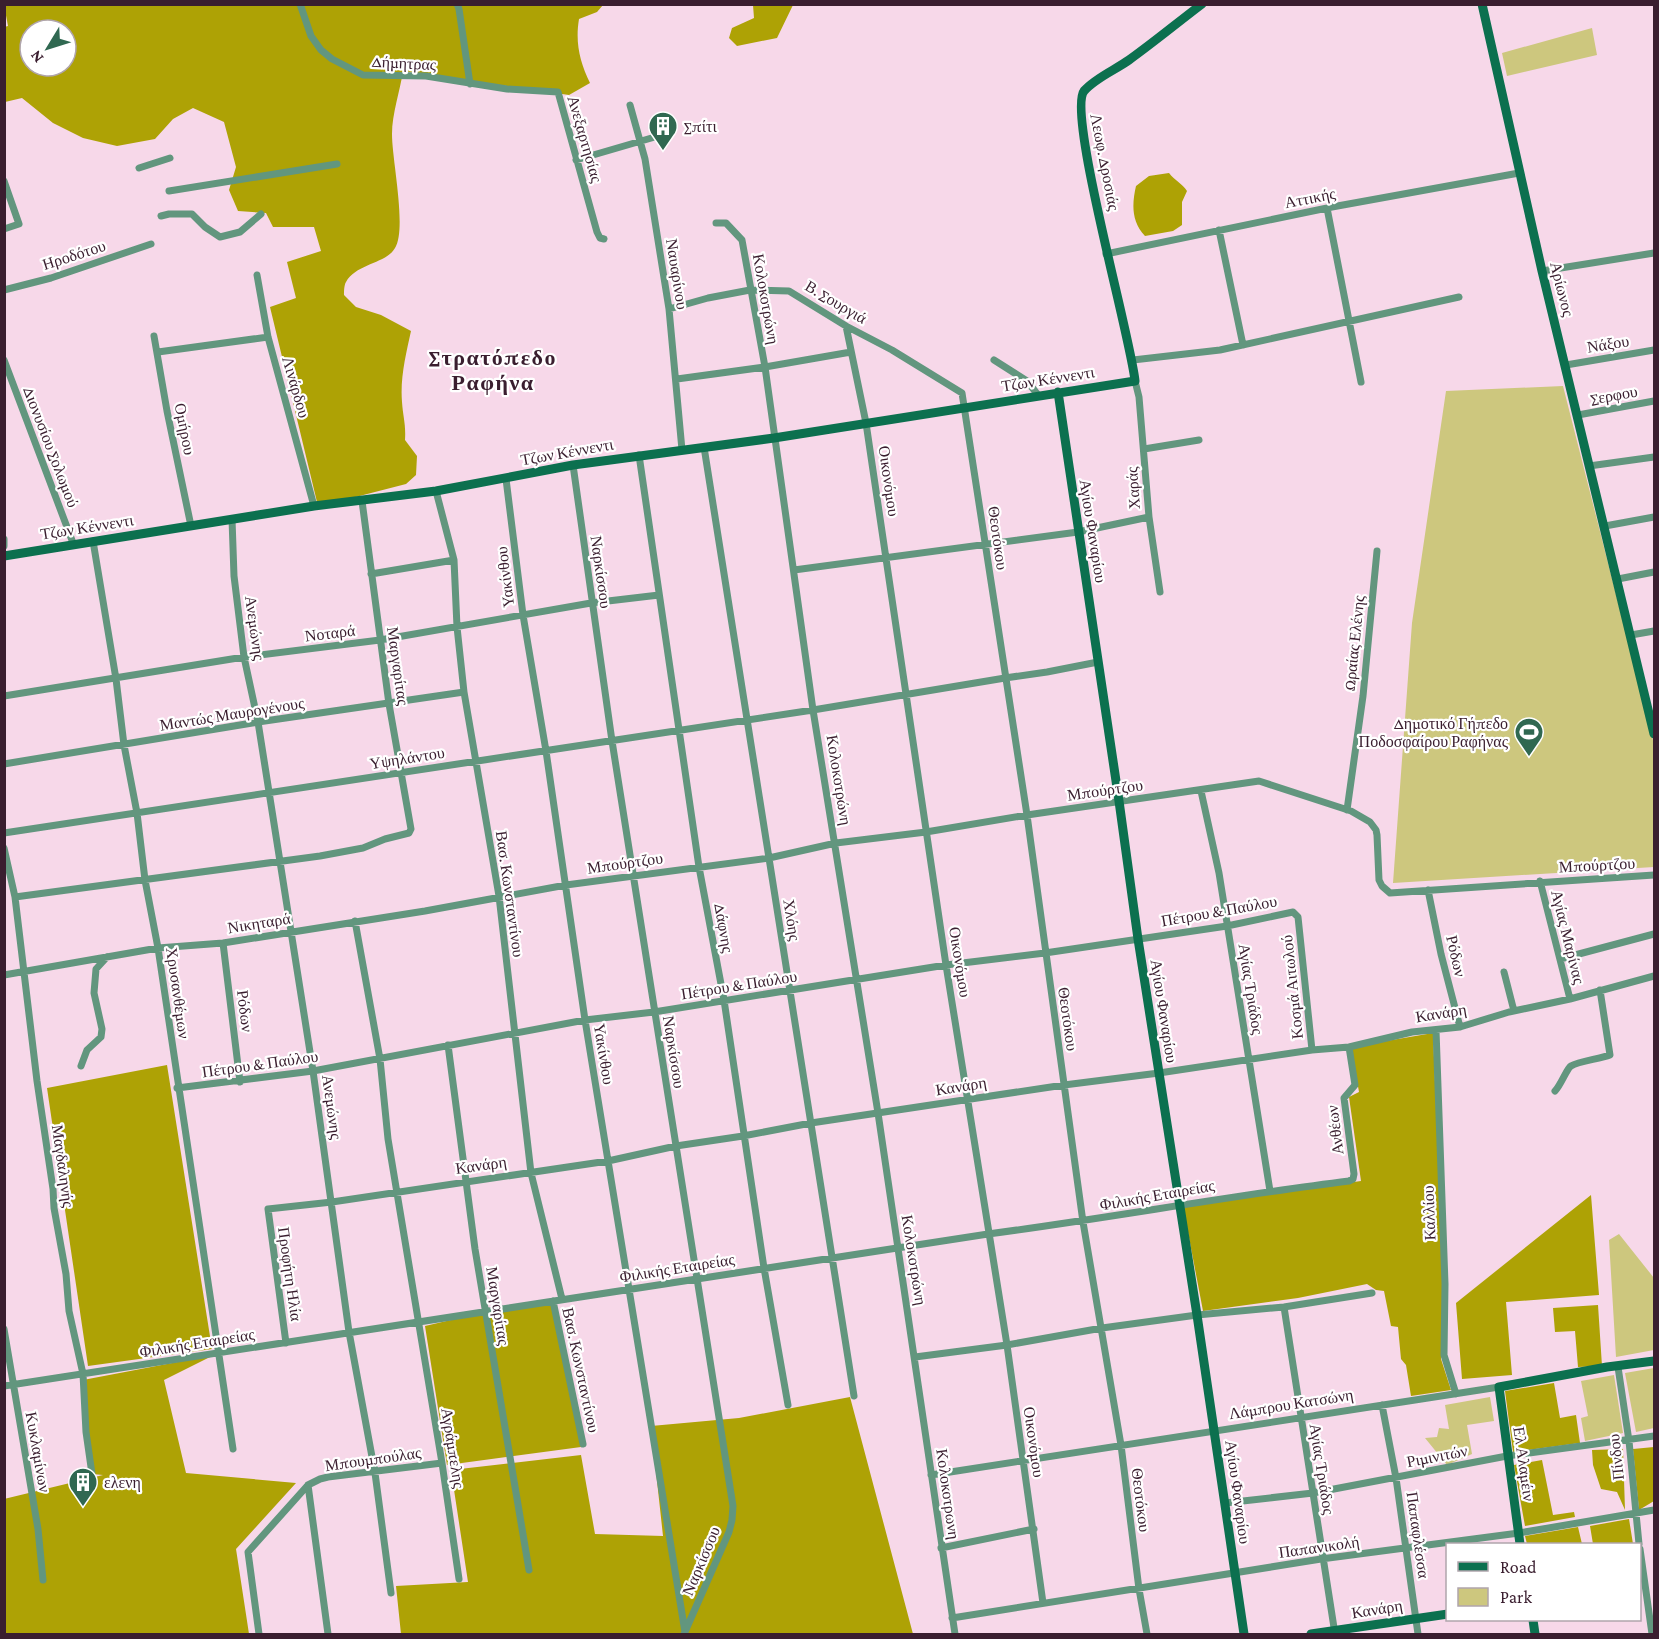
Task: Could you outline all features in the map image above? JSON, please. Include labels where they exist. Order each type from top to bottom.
[{"type":"street","name":"Δήμητρας","points":[[300,4],[311,36],[321,50],[363,75],[426,76],[470,84]]},
{"type":"street","points":[[457,4],[470,84]]},
{"type":"street","name":"Λεωφ. Δροσιάς","points":[[1135,381],[1133,360],[1106,254],[1082,130],[1080,110],[1082,93],[1202,4]]},
{"type":"street","name":"Αρίωνος","points":[[1482,4],[1542,271],[1654,734]]},
{"type":"street","name":"Ανεξαρτησίας","points":[[470,84],[558,92],[597,232],[600,238],[604,239]]},
{"type":"street","name":"Ναυαρίνου","points":[[630,105],[645,159],[669,309],[682,450]]},
{"type":"street","points":[[576,160],[672,132]]},
{"type":"street","points":[[139,168],[170,158]]},
{"type":"street","points":[[169,191],[336,164]]},
{"type":"street","name":"Αττικής","points":[[1106,254],[1327,208],[1519,173]]},
{"type":"street","points":[[4,182],[19,224],[4,229]]},
{"type":"street","points":[[1327,208],[1361,382]]},
{"type":"street","points":[[160,216],[192,214],[220,237],[228,237],[240,232],[261,214]]},
{"type":"street","name":"Κολοκοτρώνη","points":[[716,223],[727,224],[742,239],[765,367],[813,710],[836,843],[915,1357]]},
{"type":"street","points":[[1219,230],[1243,345]]},
{"type":"street","name":"Ηροδότου","points":[[4,290],[51,278],[151,244]]},
{"type":"street","points":[[1542,271],[1654,253]]},
{"type":"street","name":"Λινάρδου","points":[[257,275],[268,337],[314,506]]},
{"type":"street","name":"Β. Σουργιά","points":[[669,309],[708,298],[750,290],[789,291],[959,390],[962,393],[965,407]]},
{"type":"street","points":[[1133,360],[1243,345],[1459,297]]},
{"type":"street","name":"Οικονόμου","points":[[846,326],[866,423],[946,965],[1007,1345],[1043,1603]]},
{"type":"street","name":"Ομήρου","points":[[154,336],[191,526]]},
{"type":"street","points":[[158,352],[268,337]]},
{"type":"street","name":"Νάξου","points":[[1566,364],[1654,350]]},
{"type":"street","points":[[677,379],[850,352]]},
{"type":"street","name":"Διονυσίου Σολωμού","points":[[4,360],[73,543]]},
{"type":"street","points":[[994,360],[1026,381],[1038,395]]},
{"type":"street","name":"Τζων Κέννεντι","points":[[4,556],[73,543],[93,542],[314,506],[436,491],[573,465],[774,438],[1135,381]]},
{"type":"street","name":"Χαράς","points":[[1135,381],[1144,449],[1149,517],[1160,592]]},
{"type":"street","name":"Αγίου Φαναρίου","points":[[1058,392],[1138,939],[1244,1635]]},
{"type":"street","name":"Σερφου","points":[[1578,415],[1654,401]]},
{"type":"street","name":"Θεοτόκου","points":[[965,407],[1027,815],[1083,1222],[1121,1445],[1147,1635]]},
{"type":"street","points":[[1144,449],[1199,440]]},
{"type":"street","name":"Χλόης","points":[[704,447],[854,1396]]},
{"type":"street","name":"Δάφνης","points":[[639,455],[699,867],[724,1000],[743,1136],[788,1405]]},
{"type":"street","points":[[1589,466],[1654,457]]},
{"type":"street","name":"Ναρκίσσου","points":[[573,465],[612,741],[733,1506],[729,1532],[684,1633]]},
{"type":"street","name":"Υακίνθου","points":[[506,479],[523,615],[546,751],[585,1020],[684,1633]]},
{"type":"street","name":"Βασ. Κωνσταντίνου","points":[[436,491],[454,560],[457,627],[464,692],[499,896],[531,1173],[562,1299]]},
{"type":"street","name":"Μαργαρίτας","points":[[278,861],[363,848],[385,838],[409,833],[411,829],[389,704],[362,501]]},
{"type":"street","points":[[794,570],[1078,532],[1149,517]]},
{"type":"street","points":[[1605,526],[1654,517]]},
{"type":"street","name":"Ανεμώνης","points":[[232,519],[234,576],[244,657],[258,722],[278,861],[313,1071],[350,1332],[375,1473],[391,1593]]},
{"type":"street","points":[[4,539],[4,546]]},
{"type":"street","name":"Χρυσανθέμων","points":[[93,542],[116,679],[124,745],[137,813],[145,880],[158,948],[177,1088],[233,1449]]},
{"type":"street","name":"Ωραίας Ελένης","points":[[1347,810],[1377,551]]},
{"type":"street","points":[[371,574],[454,560]]},
{"type":"street","points":[[1618,579],[1654,572]]},
{"type":"street","name":"Νοταρά","points":[[4,696],[244,657],[380,640],[591,603],[659,595]]},
{"type":"street","points":[[1631,635],[1654,631]]},
{"type":"street","name":"Υψηλάντου","points":[[4,833],[813,710],[1098,662]]},
{"type":"street","name":"Μαντώς Μαυρογένους","points":[[4,764],[258,722],[464,692]]},
{"type":"street","name":"Μπούρτζου","points":[[499,896],[633,875],[769,858],[836,843],[926,832],[1262,781],[1364,818],[1376,830],[1377,865],[1382,886],[1389,893],[1654,875]]},
{"type":"street","name":"Αγίας Τριάδος","points":[[1201,791],[1219,873],[1270,1191]]},
{"type":"street","name":"Μαγδαληνής","points":[[4,848],[15,897],[54,1208],[66,1274],[69,1311],[83,1374],[86,1432],[92,1474],[89,1487]]},
{"type":"street","points":[[15,897],[278,861]]},
{"type":"street","name":"Αγίας Μαρίνας","points":[[1540,882],[1570,999]]},
{"type":"street","name":"Ρόδων","points":[[1428,890],[1460,1027]]},
{"type":"street","name":"Νικηταρά","points":[[4,975],[158,948],[223,943],[425,911],[499,896]]},
{"type":"street","name":"Πέτρου & Παύλου","points":[[177,1088],[240,1082],[313,1071],[585,1020],[654,1012],[946,965],[1227,926],[1290,912],[1297,915],[1298,922]]},
{"type":"street","name":"Αγράμπελης","points":[[354,921],[380,1059],[388,1139],[459,1579]]},
{"type":"street","name":"Κοσμά Αιτωλού","points":[[1298,922],[1312,1050]]},
{"type":"street","points":[[1560,959],[1654,934]]},
{"type":"street","name":"Ρόδων","points":[[223,943],[240,1082]]},
{"type":"street","points":[[81,1066],[87,1050],[101,1037],[102,1029],[94,993],[96,969],[107,957]]},
{"type":"street","points":[[1504,972],[1514,1011]]},
{"type":"street","name":"Κανάρη","points":[[268,1209],[531,1173],[811,1123],[1064,1085],[1312,1050],[1349,1047],[1412,1032],[1460,1027],[1654,976]]},
{"type":"street","points":[[1556,1091],[1572,1065],[1599,1060],[1610,1055],[1600,990]]},
{"type":"street","name":"Καλλίου","points":[[1436,1030],[1445,1284],[1444,1355],[1456,1394]]},
{"type":"street","name":"Μαργαρίτας","points":[[448,1045],[485,1311],[529,1570]]},
{"type":"street","name":"Ανθέων","points":[[1349,1047],[1355,1085],[1345,1095],[1344,1100],[1353,1179]]},
{"type":"street","name":"Φιλικής Εταιρείας","points":[[4,1386],[1353,1179]]},
{"type":"street","name":"Προφήτη Ηλία","points":[[268,1209],[286,1343]]},
{"type":"street","points":[[915,1357],[1007,1345],[1102,1328],[1197,1315],[1284,1307],[1372,1293]]},
{"type":"street","name":"Βασ. Κωνσταντίνου","points":[[553,1301],[583,1444]]},
{"type":"street","name":"Αγίας Τριάδος","points":[[1284,1307],[1334,1633]]},
{"type":"street","name":"Κυκλαμίνων","points":[[4,1329],[38,1529],[43,1580]]},
{"type":"street","name":"Κολοκοτρωνη","points":[[915,1357],[955,1635]]},
{"type":"street","name":"Λάμπρου Κατσώνη","points":[[931,1475],[1654,1362]]},
{"type":"street","name":"Πίνδου","points":[[1618,1367],[1629,1441],[1639,1543]]},
{"type":"street","name":"Ελ Αλαμέιν","points":[[1499,1387],[1520,1543]]},
{"type":"street","name":"Παπαφλέσσα","points":[[1382,1405],[1396,1478],[1418,1635]]},
{"type":"street","name":"Ριμινιτών","points":[[1225,1503],[1312,1493],[1507,1456],[1654,1436]]},
{"type":"street","name":"Μπουμπούλας","points":[[308,1485],[320,1479],[442,1463]]},
{"type":"street","points":[[259,1635],[247,1554],[308,1485]]},
{"type":"street","points":[[308,1485],[328,1635]]},
{"type":"street","name":"Παπανικολή","points":[[1448,1543],[1654,1510]]},
{"type":"street","points":[[941,1548],[1034,1529]]},
{"type":"street","name":"Παπανικολή","points":[[952,1618],[1321,1559],[1446,1543]]},
{"type":"street","points":[[1641,1568],[1642,1586],[1652,1635]]},
{"type":"street","points":[[1642,1586],[1654,1587]]},
{"type":"street","name":"Κανάρη","points":[[1311,1635],[1446,1614]]},
{"type":"green space","points":[[1592,28],[1597,55],[1507,76],[1502,53]]},
{"type":"green space","points":[[1563,386],[1654,744],[1654,867],[1393,883],[1412,623],[1446,391]]},
{"type":"green space","points":[[1619,1234],[1654,1278],[1654,1350],[1616,1357],[1609,1240]]},
{"type":"green space","points":[[1654,1368],[1654,1428],[1636,1432],[1625,1373]]},
{"type":"green space","points":[[1614,1375],[1623,1433],[1585,1441],[1581,1418],[1588,1416],[1581,1381]]},
{"type":"green space","points":[[1490,1397],[1494,1421],[1467,1425],[1472,1454],[1447,1465],[1425,1438],[1437,1437],[1439,1428],[1449,1429],[1445,1405]]},
{"type":"shaded area","points":[[4,5],[603,5],[597,12],[579,19],[579,52],[590,83],[569,95],[403,71],[392,126],[400,226],[398,238],[391,253],[351,276],[345,283],[344,295],[356,307],[381,315],[411,331],[405,357],[402,402],[405,440],[417,456],[416,475],[406,484],[340,501],[317,502],[270,307],[296,298],[287,262],[321,251],[314,227],[273,227],[266,213],[238,211],[229,190],[236,167],[224,122],[193,108],[173,119],[155,139],[117,146],[83,138],[53,123],[22,98],[5,102],[4,27],[8,26]]},
{"type":"shaded area","points":[[753,5],[793,5],[777,38],[737,46],[729,38],[732,28],[754,18]]},
{"type":"shaded area","points":[[1169,173],[1187,191],[1182,202],[1182,225],[1173,231],[1145,236],[1135,218],[1136,186],[1149,176]]},
{"type":"shaded area","points":[[1433,1033],[1443,1279],[1441,1359],[1451,1390],[1411,1396],[1406,1365],[1401,1359],[1398,1327],[1391,1326],[1384,1291],[1376,1290],[1367,1284],[1298,1298],[1203,1311],[1183,1206],[1361,1181],[1349,1097],[1359,1092],[1351,1047]]},
{"type":"shaded area","points":[[167,1065],[212,1349],[88,1366],[47,1088]]},
{"type":"shaded area","points":[[1591,1195],[1599,1295],[1506,1302],[1512,1375],[1462,1379],[1456,1303]]},
{"type":"shaded area","points":[[552,1305],[581,1447],[447,1465],[425,1326],[498,1309]]},
{"type":"shaded area","points":[[1598,1305],[1602,1366],[1578,1367],[1575,1331],[1555,1332],[1553,1308]]},
{"type":"shaded area","points":[[214,1355],[164,1380],[186,1473],[296,1483],[236,1549],[249,1634],[5,1634],[4,1499],[103,1475],[92,1474],[83,1380]]},
{"type":"shaded area","points":[[1554,1383],[1560,1418],[1576,1415],[1580,1443],[1513,1452],[1505,1391]]},
{"type":"shaded area","points":[[850,1397],[913,1634],[401,1634],[396,1586],[468,1582],[451,1470],[581,1455],[595,1534],[663,1536],[651,1426],[739,1418]]},
{"type":"shaded area","points":[[1654,1447],[1654,1501],[1639,1510],[1633,1449]]},
{"type":"shaded area","points":[[1623,1449],[1625,1510],[1617,1492],[1601,1489],[1593,1465],[1592,1450]]},
{"type":"shaded area","points":[[1542,1460],[1553,1515],[1574,1512],[1575,1517],[1525,1526],[1514,1465]]},
{"type":"shaded area","points":[[1629,1519],[1633,1543],[1593,1543],[1590,1526]]},
{"type":"shaded area","points":[[1578,1527],[1582,1543],[1527,1543],[1525,1536]]},
{"type":"place","name":"Σπίτι","points":[[663,152]]},
{"type":"place","name":"Δημοτικό Γήπεδο Ποδοσφαίρου Ραφήνας","points":[[1529,758]]},
{"type":"place","name":"ελενη","points":[[83,1508]]},
{"type":"district","name":"Στρατόπεδο Ραφήνα","points":[[493,370]]}]
